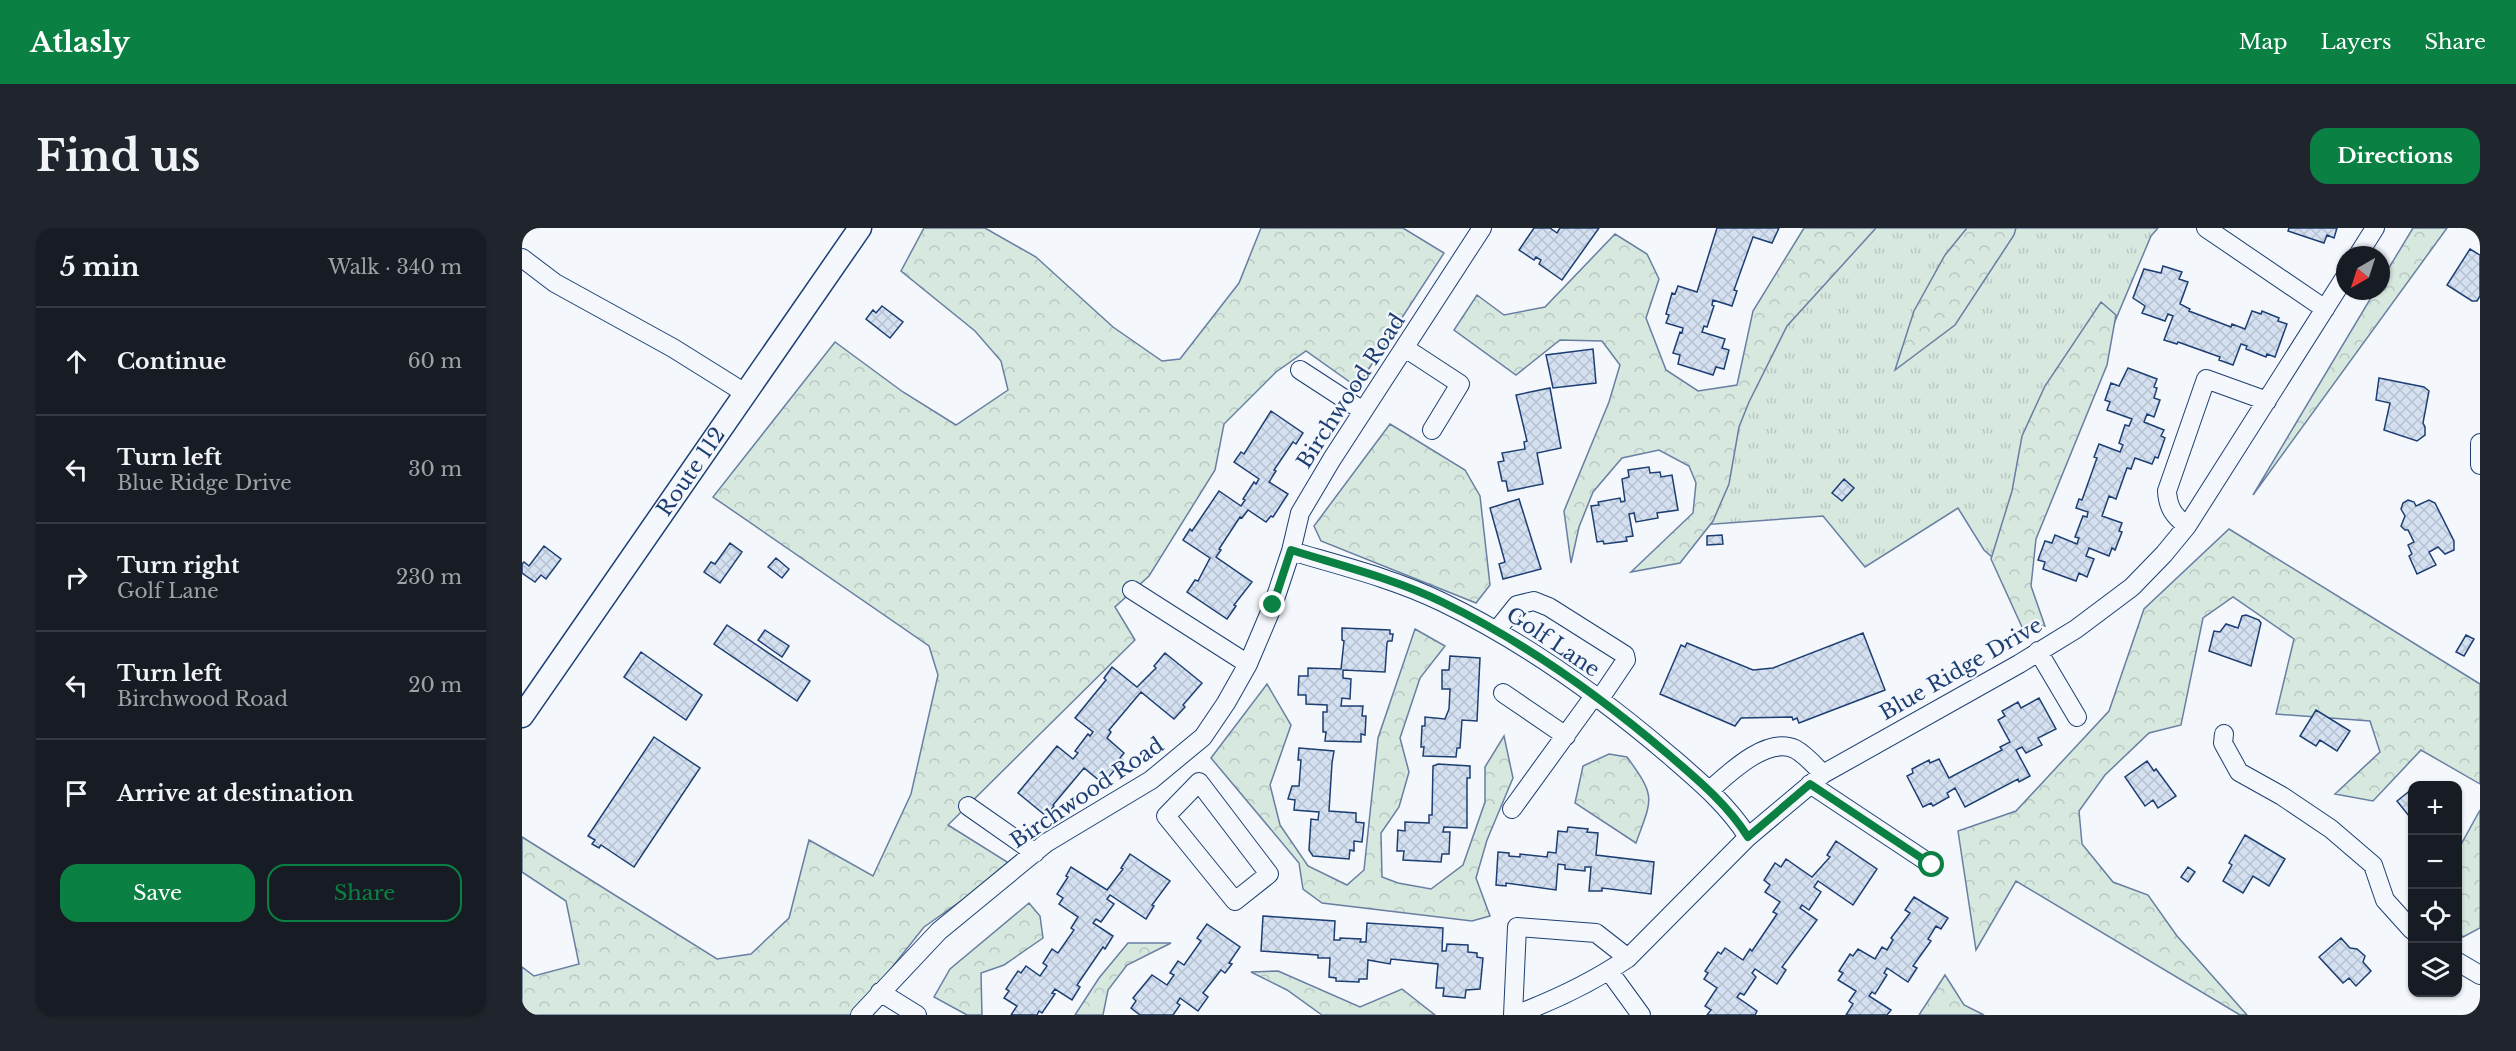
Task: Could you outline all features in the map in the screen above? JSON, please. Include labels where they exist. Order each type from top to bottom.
[{"type":"main road","name":"Route 112","points":[[522,716],[860,228]]},
{"type":"street","name":"Birchwood Road","points":[[860,1015],[939,931],[1046,843],[1151,780],[1203,737],[1248,664],[1273,605],[1300,513],[1363,411],[1482,228]]},
{"type":"street","points":[[2206,228],[2325,309]]},
{"type":"street","points":[[2364,246],[2375,228]]},
{"type":"street","points":[[522,258],[555,283],[673,348],[745,393]]},
{"type":"street","name":"Blue Ridge Drive","points":[[1514,1015],[1545,1004],[1609,971],[1628,958],[1748,837],[1817,779],[2076,629],[2132,587],[2187,526],[2336,291]]},
{"type":"street","points":[[1405,348],[1460,384],[1432,430]]},
{"type":"street","points":[[1300,370],[1363,411]]},
{"type":"street","points":[[2187,526],[2171,511],[2167,491],[2206,379],[2266,400]]},
{"type":"street","points":[[2480,442],[2480,465]]},
{"type":"street","name":"Golf Lane","points":[[1291,550],[1373,575],[1431,597],[1497,630],[1624,717],[1710,790],[1736,817],[1748,837]]},
{"type":"street","points":[[1132,590],[1248,664]]},
{"type":"street","points":[[1497,630],[1517,605],[1534,601],[1549,607],[1625,655],[1626,660],[1512,809]]},
{"type":"street","points":[[2038,651],[2077,717]]},
{"type":"street","points":[[1503,693],[1566,736]]},
{"type":"street","points":[[2224,734],[2223,743],[2239,772],[2282,796],[2331,830],[2373,866],[2385,900],[2408,926]]},
{"type":"street","points":[[1710,790],[1743,762],[1762,751],[1774,748],[1793,748],[1808,758],[1817,779],[1932,865]]},
{"type":"street","points":[[1181,755],[1269,874],[1235,901],[1166,816],[1199,782]]},
{"type":"street","points":[[968,806],[1035,853]]},
{"type":"street","points":[[1514,1015],[1517,927],[1596,933],[1628,958]]},
{"type":"street","points":[[2462,965],[2480,975]]},
{"type":"street","points":[[1609,971],[1641,1015]]},
{"type":"street","points":[[880,992],[916,1015]]},
{"type":"green space","points":[[924,228],[985,228],[1036,257],[1113,327],[1162,361],[1180,359],[1239,283],[1261,228],[1403,228],[1444,253],[1357,387],[1306,351],[1276,372],[1224,424],[1215,470],[1149,576],[1115,607],[1135,640],[948,825],[1012,865],[924,927],[854,1015],[522,1015],[522,967],[534,976],[579,964],[566,901],[522,872],[522,837],[717,959],[751,954],[789,918],[809,840],[873,876],[911,794],[938,675],[929,646],[713,497],[835,342],[903,392],[956,425],[1008,390],[1001,361],[975,331],[901,271]]},
{"type":"green space","points":[[1804,228],[1876,228],[1787,326],[1739,427],[1729,484],[1713,521],[1680,563],[1631,572],[1693,513],[1696,483],[1689,466],[1659,450],[1622,458],[1593,492],[1579,527],[1571,563],[1564,511],[1609,402],[1620,365],[1602,341],[1560,340],[1516,375],[1454,330],[1477,295],[1504,315],[1545,307],[1615,234],[1647,254],[1659,279],[1646,318],[1666,370],[1698,391],[1737,385],[1753,311]]},
{"type":"green space","points":[[1850,228],[2158,228],[2151,236],[2009,572],[1984,550],[1958,508],[1865,567],[1823,516],[1701,525],[1776,307]]},
{"type":"green space","points":[[1967,228],[2016,228],[2014,235],[1955,325],[1895,370],[1914,311],[1945,255]]},
{"type":"green space","points":[[2413,228],[2447,228],[2253,495],[2370,300],[2390,300],[2390,266]]},
{"type":"green space","points":[[2101,302],[2116,315],[2107,365],[2036,539],[2031,586],[2045,626],[2022,627],[1991,559],[2012,491],[2022,436],[2045,386]]},
{"type":"green space","points":[[1390,424],[1465,470],[1480,496],[1490,585],[1476,603],[1321,541],[1314,526]]},
{"type":"green space","points":[[2229,529],[2480,684],[2480,784],[2421,750],[2373,801],[2335,794],[2380,752],[2370,721],[2276,714],[2294,639],[2233,597],[2203,618],[2181,725],[2149,733],[2105,775],[2079,811],[2082,844],[2113,882],[2148,895],[2177,936],[2247,1015],[2240,1015],[2016,881],[1976,950],[1958,831],[2016,811],[2109,711],[2144,609]]},
{"type":"green space","points":[[1415,629],[1445,646],[1420,678],[1400,738],[1409,772],[1399,807],[1381,833],[1382,877],[1398,883],[1431,889],[1463,865],[1485,802],[1485,767],[1504,736],[1513,778],[1487,840],[1476,878],[1490,916],[1472,921],[1322,903],[1303,889],[1299,863],[1211,758],[1267,684],[1291,725],[1270,785],[1280,825],[1308,866],[1347,885],[1364,870],[1378,738]]},
{"type":"green space","points":[[1609,754],[1627,757],[1647,790],[1648,807],[1636,843],[1575,803],[1583,766]]},
{"type":"green space","points":[[2480,810],[2480,928],[2463,937],[2462,936],[2462,843]]},
{"type":"green space","points":[[1029,903],[1040,916],[1043,938],[1004,965],[981,973],[982,1015],[967,1015],[934,997],[950,969]]},
{"type":"green space","points":[[1128,943],[1171,943],[1127,965],[1108,990],[1103,1015],[1075,1015],[1099,978]]},
{"type":"green space","points":[[1278,971],[1360,1007],[1402,989],[1435,1015],[1322,1015],[1287,990],[1251,972]]},
{"type":"green space","points":[[1945,975],[1964,1005],[1984,1015],[1919,1015]]},
{"type":"building","points":[[1534,228],[1550,228],[1557,233],[1560,228],[1599,228],[1562,280],[1539,264],[1541,260],[1536,257],[1534,260],[1519,250]]},
{"type":"building","points":[[1717,228],[1779,228],[1772,243],[1753,237],[1734,290],[1737,291],[1732,306],[1713,300],[1712,305],[1714,306],[1707,327],[1704,326],[1702,332],[1725,339],[1722,348],[1729,350],[1724,369],[1716,367],[1713,375],[1678,364],[1680,355],[1673,353],[1683,328],[1666,323],[1669,315],[1666,314],[1672,293],[1675,294],[1678,286],[1697,292]]},
{"type":"building","points":[[2289,228],[2337,228],[2334,238],[2327,235],[2324,243],[2288,231]]},
{"type":"building","points":[[2470,249],[2480,255],[2480,296],[2477,301],[2472,301],[2447,285]]},
{"type":"building","points":[[2163,266],[2182,272],[2179,279],[2188,282],[2180,304],[2190,309],[2189,311],[2231,327],[2232,324],[2245,329],[2252,311],[2261,314],[2262,311],[2287,324],[2275,357],[2267,354],[2266,357],[2246,349],[2247,346],[2241,344],[2233,365],[2219,360],[2220,357],[2178,342],[2177,344],[2164,340],[2173,316],[2168,314],[2165,321],[2142,313],[2145,306],[2133,298],[2144,269],[2161,273]]},
{"type":"building","points":[[882,306],[903,322],[890,338],[866,319],[873,310],[876,313]]},
{"type":"building","points":[[1593,349],[1596,383],[1553,388],[1546,355]]},
{"type":"building","points":[[2128,368],[2157,379],[2154,398],[2160,400],[2154,417],[2147,414],[2144,422],[2164,430],[2161,436],[2165,438],[2158,458],[2155,457],[2152,464],[2135,458],[2131,469],[2127,468],[2116,499],[2109,496],[2102,516],[2122,523],[2119,531],[2122,532],[2115,550],[2112,548],[2109,556],[2089,548],[2086,556],[2094,559],[2087,577],[2079,573],[2076,581],[2043,569],[2045,562],[2038,560],[2045,541],[2052,543],[2055,535],[2077,544],[2079,538],[2075,537],[2083,516],[2087,517],[2088,512],[2076,508],[2079,499],[2082,500],[2097,458],[2094,457],[2099,444],[2120,452],[2123,445],[2119,443],[2125,425],[2129,426],[2132,419],[2107,410],[2110,402],[2105,400],[2111,383],[2119,386]]},
{"type":"building","points":[[2379,378],[2424,387],[2429,391],[2423,423],[2425,435],[2417,441],[2384,430],[2390,403],[2376,400]]},
{"type":"building","points":[[1550,388],[1561,448],[1537,453],[1543,484],[1508,491],[1506,481],[1502,481],[1498,462],[1504,461],[1502,453],[1525,449],[1524,442],[1527,441],[1516,395]]},
{"type":"building","points":[[1271,411],[1303,433],[1296,444],[1293,442],[1274,470],[1276,471],[1269,482],[1288,494],[1273,517],[1271,516],[1266,522],[1248,510],[1242,518],[1240,517],[1219,549],[1221,550],[1216,557],[1252,582],[1234,605],[1236,606],[1227,619],[1187,592],[1195,580],[1198,581],[1210,558],[1183,540],[1190,529],[1192,531],[1219,491],[1241,506],[1254,482],[1256,484],[1259,479],[1234,462],[1241,452],[1244,454]]},
{"type":"building","points":[[1649,467],[1650,473],[1660,472],[1661,477],[1672,475],[1678,510],[1657,513],[1658,518],[1636,522],[1634,513],[1629,514],[1633,536],[1626,537],[1627,541],[1604,544],[1603,541],[1597,542],[1591,506],[1599,505],[1598,502],[1620,498],[1621,502],[1625,501],[1622,479],[1629,477],[1628,470]]},
{"type":"building","points":[[1844,479],[1854,488],[1842,501],[1832,493]]},
{"type":"building","points":[[1519,499],[1541,569],[1503,579],[1499,564],[1505,562],[1490,508]]},
{"type":"building","points":[[2408,500],[2414,502],[2416,506],[2429,500],[2435,503],[2454,541],[2454,550],[2445,554],[2438,547],[2429,552],[2436,565],[2417,574],[2409,556],[2412,554],[2408,545],[2414,542],[2408,530],[2401,526],[2405,516],[2401,509],[2403,503]]},
{"type":"building","points":[[1722,535],[1723,544],[1707,545],[1707,536]]},
{"type":"building","points":[[730,543],[742,552],[720,583],[704,572],[711,562],[715,564]]},
{"type":"building","points":[[544,546],[561,559],[546,579],[541,575],[535,582],[522,573],[522,564],[524,562],[529,566]]},
{"type":"building","points":[[776,558],[789,569],[782,578],[768,567]]},
{"type":"building","points":[[2246,615],[2261,623],[2251,666],[2209,651],[2214,631],[2220,632],[2226,624],[2238,628],[2242,616]]},
{"type":"building","points":[[727,625],[810,681],[797,701],[714,644]]},
{"type":"building","points":[[1342,628],[1390,630],[1390,634],[1393,634],[1392,641],[1387,643],[1385,672],[1343,670],[1343,678],[1351,679],[1350,699],[1342,698],[1341,706],[1363,706],[1362,716],[1366,716],[1365,735],[1361,734],[1361,742],[1325,741],[1323,712],[1327,712],[1327,705],[1306,704],[1306,695],[1298,695],[1299,676],[1308,676],[1308,668],[1341,669],[1344,641],[1342,640]]},
{"type":"building","points":[[765,630],[789,646],[782,657],[758,640]]},
{"type":"building","points":[[1863,633],[1885,690],[1799,723],[1797,718],[1793,720],[1792,717],[1741,718],[1735,726],[1660,694],[1681,645],[1685,647],[1687,643],[1753,670],[1773,668]]},
{"type":"building","points":[[2466,635],[2474,639],[2464,656],[2456,652]]},
{"type":"building","points":[[641,652],[702,695],[686,720],[624,677]]},
{"type":"building","points":[[1165,653],[1202,683],[1174,719],[1141,692],[1109,730],[1111,732],[1107,738],[1124,753],[1120,758],[1123,760],[1108,778],[1106,776],[1101,782],[1084,768],[1046,816],[1018,793],[1057,746],[1073,759],[1078,753],[1075,751],[1088,734],[1090,736],[1093,732],[1075,718],[1106,680],[1104,678],[1112,667],[1137,687],[1156,668],[1154,666]]},
{"type":"building","points":[[1450,656],[1480,658],[1477,721],[1462,720],[1460,748],[1457,748],[1456,757],[1423,756],[1422,726],[1425,726],[1425,717],[1445,719],[1449,709],[1450,689],[1442,689],[1442,670],[1449,670]]},
{"type":"building","points":[[2039,698],[2056,729],[2038,738],[2042,745],[2026,753],[2022,747],[2016,750],[2030,776],[2019,782],[2018,779],[1965,807],[1955,788],[1947,793],[1949,797],[1933,806],[1931,803],[1923,807],[1907,776],[1913,773],[1912,769],[1929,760],[1930,763],[1939,759],[1949,778],[2002,750],[2000,747],[2010,742],[1998,720],[2005,716],[2002,711],[2018,702],[2021,708]]},
{"type":"building","points":[[2316,710],[2350,731],[2337,751],[2320,740],[2316,746],[2300,736]]},
{"type":"building","points":[[654,737],[700,768],[634,867],[601,845],[599,848],[592,844],[595,840],[588,836]]},
{"type":"building","points":[[1299,748],[1334,751],[1329,811],[1356,813],[1356,822],[1364,823],[1362,842],[1354,841],[1354,851],[1350,850],[1349,859],[1313,856],[1309,850],[1311,819],[1318,820],[1319,812],[1294,810],[1295,800],[1288,799],[1292,786],[1299,786],[1301,760],[1298,760]]},
{"type":"building","points":[[2147,761],[2154,771],[2156,769],[2176,796],[2158,808],[2153,800],[2145,806],[2125,777]]},
{"type":"building","points":[[1438,764],[1470,766],[1470,778],[1467,778],[1467,828],[1444,827],[1443,832],[1450,832],[1449,854],[1442,854],[1441,862],[1403,860],[1404,851],[1397,851],[1398,830],[1405,831],[1405,822],[1429,823],[1429,815],[1432,815],[1433,766]]},
{"type":"building","points":[[2408,792],[2408,815],[2397,801]]},
{"type":"building","points":[[1568,827],[1588,829],[1587,832],[1598,833],[1596,855],[1654,862],[1651,894],[1602,888],[1602,891],[1589,891],[1591,867],[1585,867],[1585,871],[1565,869],[1565,865],[1558,864],[1556,890],[1506,883],[1506,886],[1496,885],[1498,852],[1509,853],[1509,856],[1520,857],[1520,854],[1547,857],[1548,852],[1556,853],[1558,831],[1567,832]]},
{"type":"building","points":[[2245,835],[2285,859],[2269,886],[2253,876],[2243,893],[2223,881],[2232,865],[2229,863]]},
{"type":"building","points":[[1836,841],[1877,869],[1853,905],[1818,881],[1814,887],[1821,892],[1809,910],[1802,905],[1800,908],[1817,920],[1782,967],[1786,970],[1777,984],[1755,969],[1752,973],[1756,977],[1744,995],[1740,993],[1737,997],[1757,1011],[1755,1015],[1707,1015],[1711,1010],[1705,1006],[1717,988],[1704,979],[1708,973],[1705,971],[1718,952],[1721,954],[1725,948],[1743,960],[1750,949],[1752,951],[1777,914],[1773,912],[1780,902],[1765,892],[1770,885],[1764,880],[1775,863],[1781,867],[1786,859],[1812,877],[1830,857],[1827,855]]},
{"type":"building","points":[[1130,854],[1170,881],[1152,905],[1154,906],[1146,919],[1110,895],[1107,899],[1114,904],[1101,922],[1096,919],[1093,923],[1113,936],[1077,985],[1080,987],[1072,1000],[1055,989],[1052,993],[1055,994],[1042,1013],[1039,1011],[1037,1015],[1011,1015],[1017,1006],[1004,998],[1009,991],[1006,989],[1018,971],[1021,973],[1026,966],[1040,976],[1047,966],[1043,963],[1052,949],[1058,953],[1074,930],[1071,928],[1078,917],[1059,904],[1063,898],[1057,894],[1068,877],[1066,876],[1071,867],[1107,890],[1123,869],[1121,868]]},
{"type":"building","points":[[2188,867],[2195,872],[2188,882],[2181,877]]},
{"type":"building","points":[[1914,897],[1948,918],[1941,929],[1936,926],[1928,939],[1931,941],[1913,966],[1917,968],[1908,982],[1887,968],[1884,973],[1887,975],[1875,994],[1872,992],[1869,996],[1891,1010],[1887,1015],[1846,1015],[1853,1004],[1849,1001],[1856,991],[1838,980],[1843,973],[1839,971],[1850,954],[1853,956],[1858,949],[1875,959],[1882,947],[1887,950],[1893,940],[1891,938],[1910,913],[1905,910]]},
{"type":"building","points":[[1263,916],[1335,921],[1334,940],[1361,939],[1360,942],[1366,942],[1367,923],[1443,928],[1442,951],[1446,951],[1447,944],[1468,945],[1468,952],[1477,953],[1477,957],[1483,958],[1480,989],[1466,990],[1465,998],[1443,996],[1444,988],[1436,988],[1438,964],[1391,959],[1390,964],[1368,960],[1367,979],[1359,979],[1359,982],[1336,981],[1336,978],[1329,977],[1330,958],[1261,951]]},
{"type":"building","points":[[1207,924],[1240,947],[1225,973],[1221,970],[1203,993],[1208,997],[1198,1011],[1180,998],[1177,1003],[1180,1005],[1173,1015],[1140,1015],[1131,1008],[1136,1001],[1133,998],[1152,975],[1167,985],[1174,975],[1170,973],[1178,961],[1184,965],[1201,941],[1197,938]]},
{"type":"building","points":[[2341,938],[2350,948],[2357,949],[2365,956],[2363,962],[2371,971],[2356,986],[2349,978],[2343,983],[2319,957]]},
{"type":"route","points":[[1273,605],[1291,550],[1373,575],[1440,601],[1497,630],[1624,717],[1710,790],[1736,817],[1748,837],[1810,784],[1932,865]]}]
